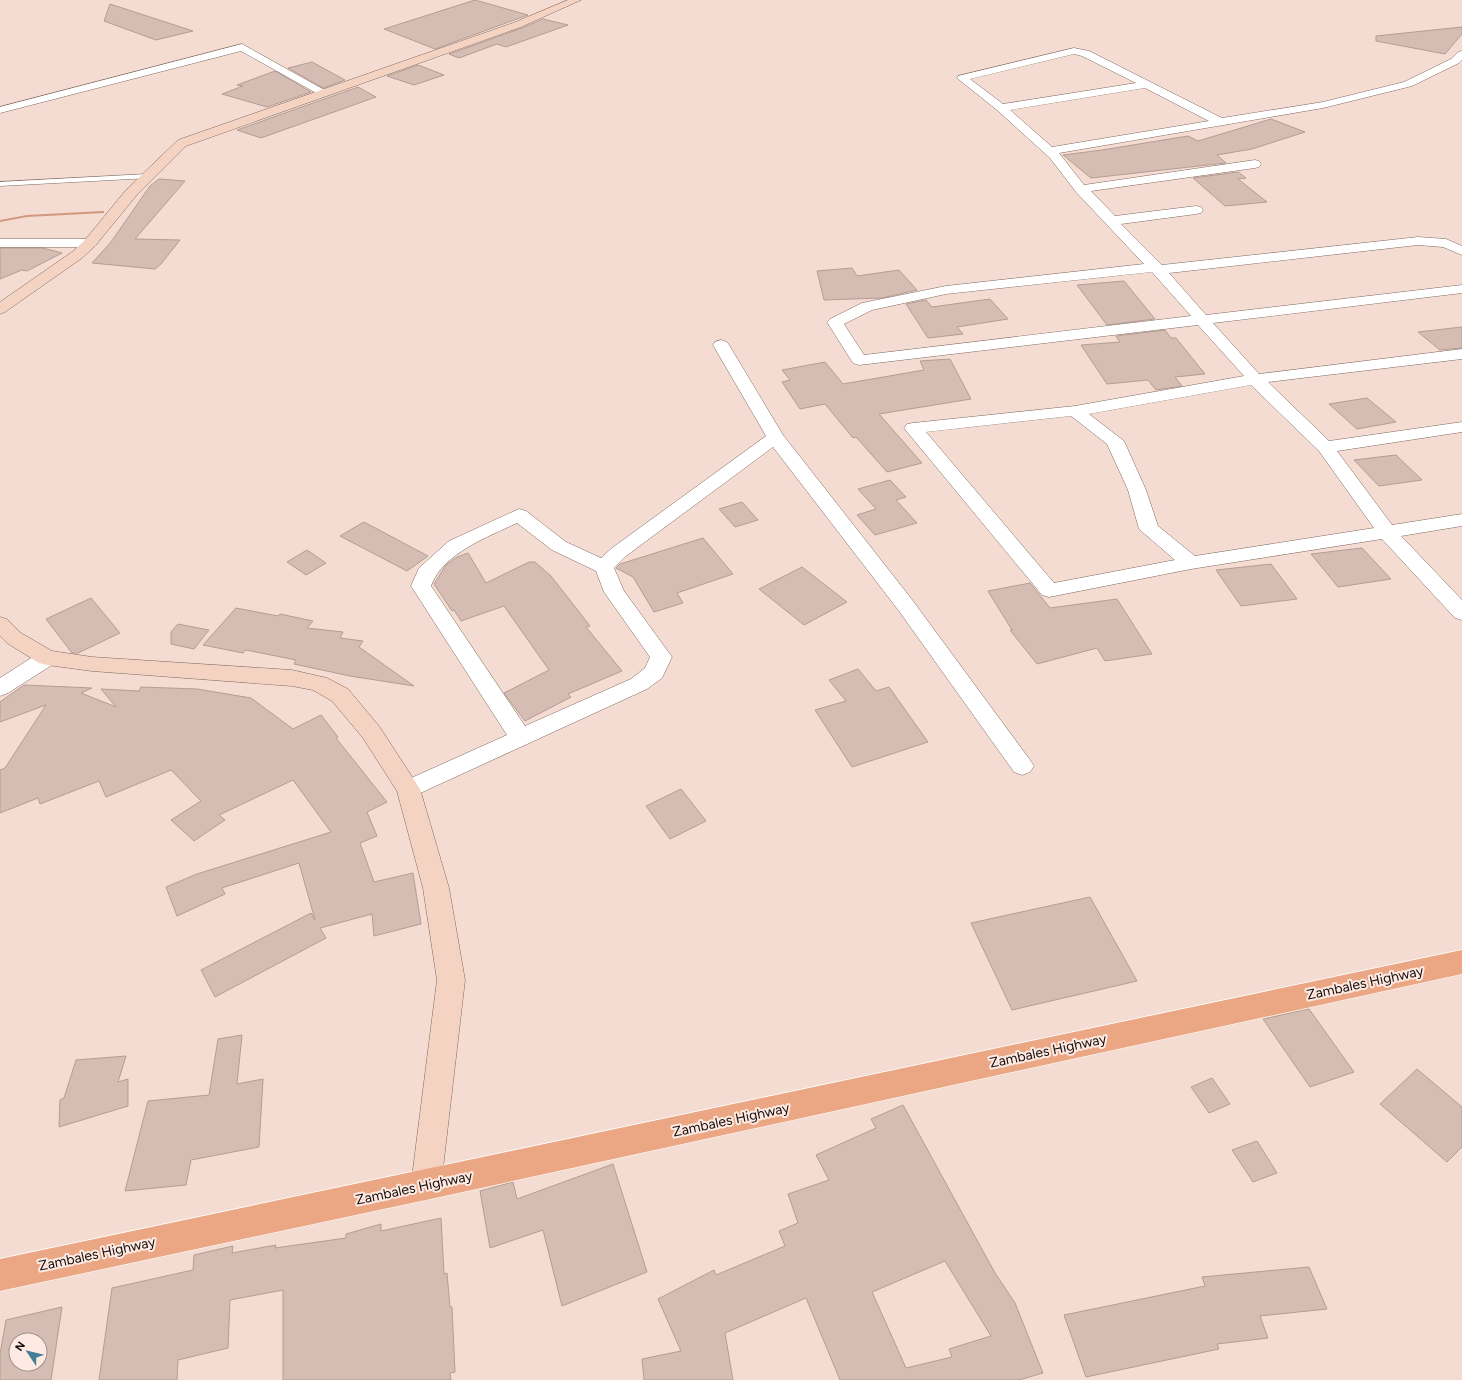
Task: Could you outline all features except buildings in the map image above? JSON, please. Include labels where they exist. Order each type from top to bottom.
[{"type":"main road","name":"Zambales Highway","points":[[0,1275],[1462,962]]},
{"type":"street","points":[[0,309],[65,264],[90,243],[131,193],[182,143],[322,92],[517,25],[576,0]]},
{"type":"street","points":[[0,110],[242,47],[322,92]]},
{"type":"street","points":[[1220,122],[1085,53],[1074,51],[962,78],[1001,108],[1050,151],[1081,189],[1256,379],[1325,447],[1386,531],[1462,613]]},
{"type":"street","points":[[1050,151],[1323,105],[1408,84],[1455,61],[1462,54]]},
{"type":"street","points":[[1001,108],[1147,84]]},
{"type":"street","points":[[1081,189],[1255,164]]},
{"type":"street","points":[[1110,221],[1196,210]]},
{"type":"street","points":[[1462,250],[1446,243],[1418,241],[946,290],[867,306],[835,322],[859,360],[1462,289]]},
{"type":"street","points":[[0,243],[90,243]]},
{"type":"street","points":[[721,345],[775,437],[906,606],[1022,766]]},
{"type":"street","points":[[1462,354],[1256,379],[1075,411],[913,428],[1048,590],[1191,563],[1462,520]]},
{"type":"street","points":[[1075,411],[1115,441],[1137,490],[1149,529],[1191,563]]},
{"type":"street","points":[[1325,447],[1462,427]]},
{"type":"street","points":[[604,567],[620,552],[775,437]]},
{"type":"street","points":[[408,789],[639,684],[654,673],[661,657],[614,592],[604,567],[559,546],[519,515],[456,545],[426,572],[421,586],[520,737]]},
{"type":"street","points":[[0,624],[14,638],[47,658],[92,664],[292,678],[319,683],[340,695],[371,732],[408,789],[436,888],[451,980],[426,1185]]},
{"type":"street","points":[[0,688],[47,658]]},
{"type":"lane","points":[[0,184],[147,176]]},
{"type":"waterway","points":[[0,221],[27,216],[102,212]]}]
